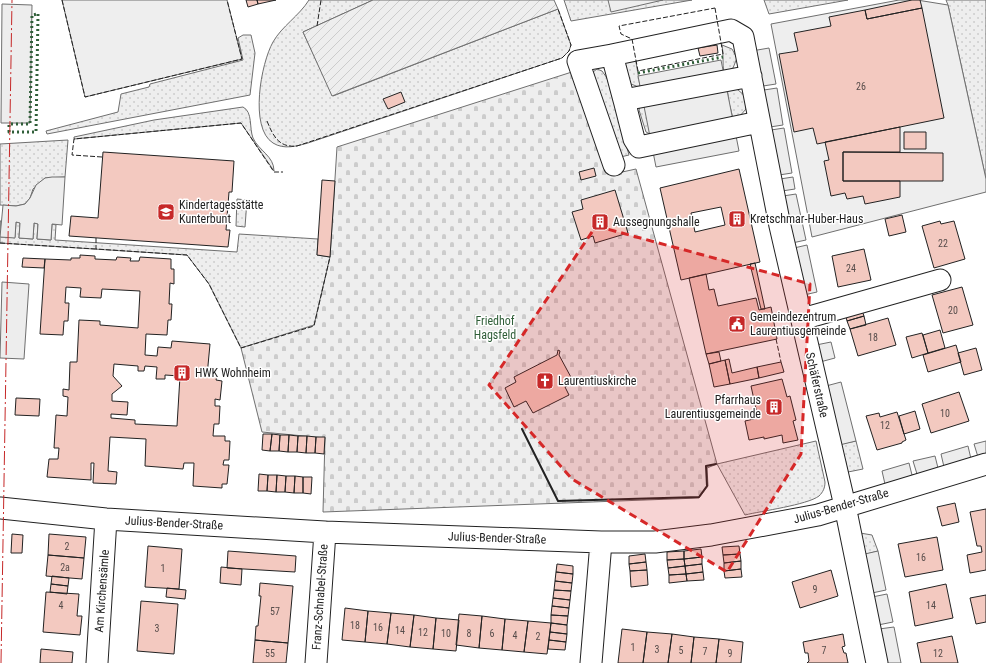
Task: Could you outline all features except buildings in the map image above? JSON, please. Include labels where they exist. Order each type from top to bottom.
[{"type":"street","name":"Schäferstraße","points":[[612,55],[731,30],[743,37],[780,226],[845,506],[877,663]]},
{"type":"street","points":[[614,165],[578,61],[612,55],[634,139],[640,147],[759,122]]},
{"type":"street","points":[[624,100],[751,76]]},
{"type":"street","points":[[802,319],[940,280]]},
{"type":"street","name":"Julius-Bender-Straße","points":[[0,508],[106,519],[325,532],[601,542],[655,542],[711,535],[795,520],[986,464]]},
{"type":"street","name":"Am Kirchensämle","points":[[97,663],[106,519]]},
{"type":"street","name":"Franz-Schnabel-Straße","points":[[316,663],[325,532]]},
{"type":"street","points":[[591,663],[601,542]]},
{"type":"highlighted area","points":[[596,226],[810,284],[801,454],[727,572],[572,479],[489,385]]},
{"type":"green space","points":[[62,0],[227,0],[242,59],[85,97]]},
{"type":"green space","points":[[309,0],[373,0],[303,32],[333,96],[558,9],[571,45],[569,51],[562,58],[308,143],[286,147],[273,143],[266,135],[261,124],[259,110],[261,79],[273,42]]},
{"type":"green space","points":[[373,0],[554,0],[558,9],[332,96],[303,32]]},
{"type":"green space","points":[[564,0],[692,0],[571,21]]},
{"type":"green space","points":[[608,0],[663,0],[611,12]]},
{"type":"green space","points":[[764,0],[848,0],[769,14]]},
{"type":"green space","points":[[899,0],[917,0],[948,5],[986,179],[986,192],[812,237],[771,24]]},
{"type":"green space","points":[[946,0],[986,0],[986,179],[948,5]]},
{"type":"green space","points":[[243,35],[251,35],[255,53],[250,95],[47,134],[46,131],[118,112],[121,94],[149,87],[150,84],[243,60],[238,38]]},
{"type":"green space","points":[[722,45],[732,49],[737,58],[733,68],[724,73],[723,52]]},
{"type":"green space","points":[[635,56],[639,87],[628,83],[623,66],[628,59]]},
{"type":"green space","points":[[597,69],[602,71],[607,78],[629,155],[616,158],[593,72]]},
{"type":"green space","name":"Friedhof Hagsfeld","points":[[575,71],[613,174],[636,169],[717,464],[707,468],[708,486],[699,498],[323,512],[325,438],[262,432],[241,348],[314,325],[330,257],[337,147]]},
{"type":"green space","points":[[727,88],[737,89],[745,96],[746,109],[739,117],[733,119],[730,106],[650,134],[646,132],[639,110],[641,105],[729,102]]},
{"type":"green space","points":[[243,107],[250,116],[253,138],[272,161],[274,171],[241,123],[74,139],[74,137],[154,120]]},
{"type":"green space","points":[[68,140],[65,177],[45,178],[33,189],[30,198],[25,204],[16,206],[0,205],[0,144]]},
{"type":"green space","points":[[237,199],[247,200],[245,227],[236,226]]},
{"type":"green space","points":[[0,221],[1,237],[15,237],[16,222],[20,222],[19,238],[33,239],[34,223],[38,223],[37,239],[51,240],[52,224],[56,225],[55,240],[237,252],[239,234],[318,239],[317,255],[330,257],[314,326],[241,348],[209,284],[187,255],[0,243]]},
{"type":"green space","points":[[816,441],[825,482],[822,493],[813,499],[795,505],[745,515],[717,464]]},
{"type":"green space","points":[[856,441],[863,469],[848,472],[841,444]]},
{"type":"green space","points":[[860,533],[872,535],[878,551],[863,555]]},
{"type":"shaded area","points":[[2,4],[32,5],[30,123],[1,123]]},
{"type":"shaded area","points":[[769,48],[776,84],[763,86],[764,90],[777,88],[783,125],[770,127],[771,130],[784,128],[792,173],[779,175],[780,179],[793,177],[795,189],[782,191],[783,196],[796,194],[806,240],[792,243],[794,248],[807,245],[817,292],[804,295],[816,345],[831,342],[835,358],[820,362],[826,386],[841,382],[856,441],[831,447],[746,52]]},
{"type":"shaded area","points":[[721,60],[739,151],[656,167],[638,76]]},
{"type":"shaded area","points":[[65,177],[62,225],[52,224],[51,240],[37,239],[38,224],[34,223],[33,239],[19,238],[20,223],[16,222],[15,238],[0,237],[3,205],[16,206],[25,204],[30,198],[36,185],[45,178]]},
{"type":"shaded area","points":[[2,282],[29,284],[24,359],[0,358]]},
{"type":"shaded area","points":[[986,441],[986,464],[887,493],[882,471],[909,463],[912,475],[917,474],[913,461],[935,456],[938,468],[944,467],[941,454],[968,446],[971,459],[978,457],[974,444]]},
{"type":"shaded area","points":[[878,551],[886,590],[872,593],[872,597],[887,594],[893,622],[878,625],[879,629],[894,627],[901,663],[877,663],[856,556]]},
{"type":"hedge","points":[[38,14],[36,132],[9,132],[9,124],[30,124],[32,15],[38,14]]},
{"type":"hedge","points":[[638,73],[723,57]]},
{"type":"fence","points":[[62,0],[85,97],[242,59],[227,0]]},
{"type":"fence","points":[[317,26],[321,0]]},
{"type":"fence","points":[[715,8],[723,54],[638,71],[632,39],[621,34],[619,26],[715,8]]},
{"type":"fence","points":[[267,121],[274,136],[281,143],[297,146],[562,58],[569,51],[571,45],[558,9]]},
{"type":"fence","points":[[102,157],[72,155],[74,139],[241,123],[274,172],[283,172]]},
{"type":"fence","points":[[96,238],[96,249],[187,255],[209,284],[241,348],[314,326],[330,257]]},
{"type":"fence","points":[[0,243],[96,249]]},
{"type":"fence","points":[[776,339],[781,362]]},
{"type":"wall","points":[[522,429],[558,501],[699,497],[707,486],[706,466],[716,464]]},
{"type":"power","points":[[1,663],[12,0]]},
{"type":"place","name":"Kindertagesstätte Kunterbunt","points":[[166,212]]},
{"type":"place","name":"Kretschmar-Huber-Haus","points":[[737,219]]},
{"type":"place","name":"Aussegnungshalle","points":[[600,222]]},
{"type":"place","name":"Gemeindezentrum Laurentiusgemeinde","points":[[737,324]]},
{"type":"place","name":"HWK Wohnheim","points":[[182,373]]},
{"type":"place","name":"Laurentiuskirche","points":[[545,381]]},
{"type":"place","name":"Pfarrhaus Laurentiusgemeinde","points":[[774,407]]}]
